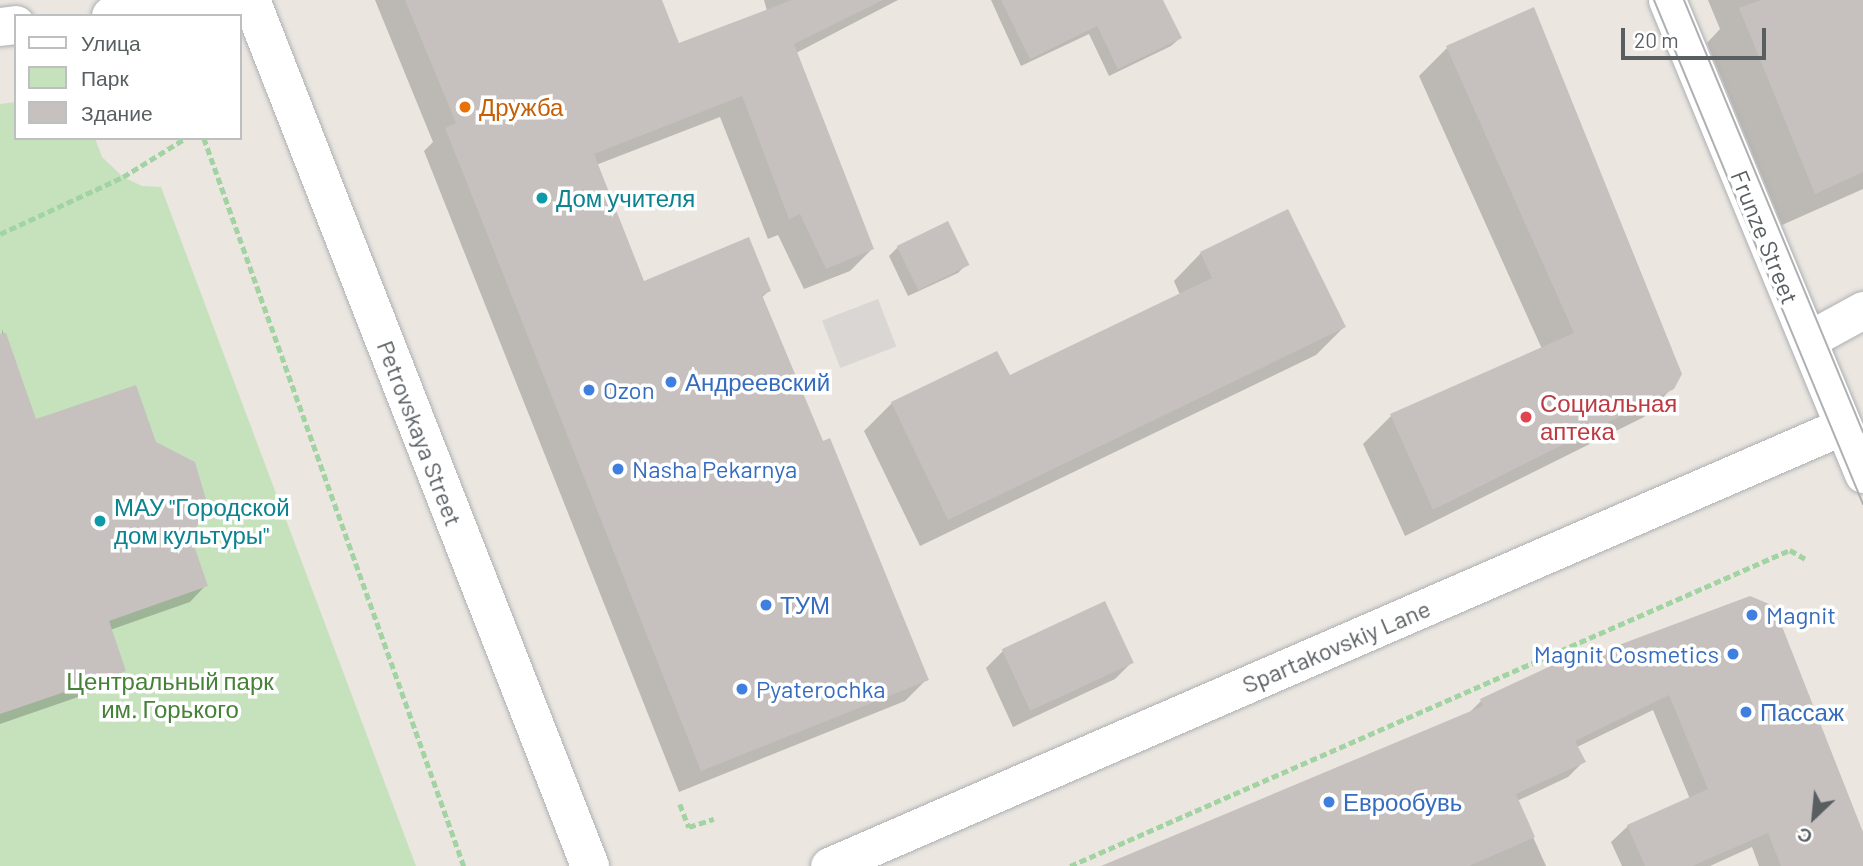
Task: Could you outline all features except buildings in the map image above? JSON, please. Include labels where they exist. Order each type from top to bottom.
[{"type":"main road","points":[[130,14],[251,1]]},
{"type":"main road","name":"Petrovskaya Street","points":[[251,1],[590,866]]},
{"type":"street","name":"Frunze Street","points":[[1667,0],[1863,474]]},
{"type":"street","points":[[1808,340],[1863,310]]},
{"type":"street","name":"Spartakovskiy Lane","points":[[829,866],[1843,426]]},
{"type":"path","points":[[0,234],[123,177],[183,140]]},
{"type":"path","points":[[205,140],[464,866]]},
{"type":"path","points":[[1070,866],[1790,550],[1807,559]]},
{"type":"path","points":[[680,804],[689,827],[714,819]]},
{"type":"shaded area","points":[[878,299],[896,347],[840,368],[822,321]]},
{"type":"green space","name":"Центральный парк им. Горького","points":[[14,102],[14,140],[96,140],[102,157],[123,177],[142,186],[161,187],[416,866],[0,866],[0,104]]},
{"type":"tram line","points":[[1654,0],[1863,504]]},
{"type":"tram line","points":[[1684,0],[1863,432]]},
{"type":"place","name":"Дружба","points":[[465,107]]},
{"type":"place","name":"Дом учителя","points":[[542,198]]},
{"type":"place","name":"Андреевский","points":[[671,382]]},
{"type":"place","name":"Ozon","points":[[589,390]]},
{"type":"place","name":"Социальная аптека","points":[[1526,417]]},
{"type":"place","name":"Nasha Pekarnya","points":[[618,469]]},
{"type":"place","name":"МАУ \"Городской дом культуры\"","points":[[100,521]]},
{"type":"place","name":"ТУМ","points":[[766,605]]},
{"type":"place","name":"Magnit","points":[[1752,615]]},
{"type":"place","name":"Magnit Cosmetics","points":[[1733,654]]},
{"type":"place","name":"Pyaterochka","points":[[742,689]]},
{"type":"place","name":"Пассаж","points":[[1746,712]]},
{"type":"place","name":"Еврообувь","points":[[1329,802]]}]
